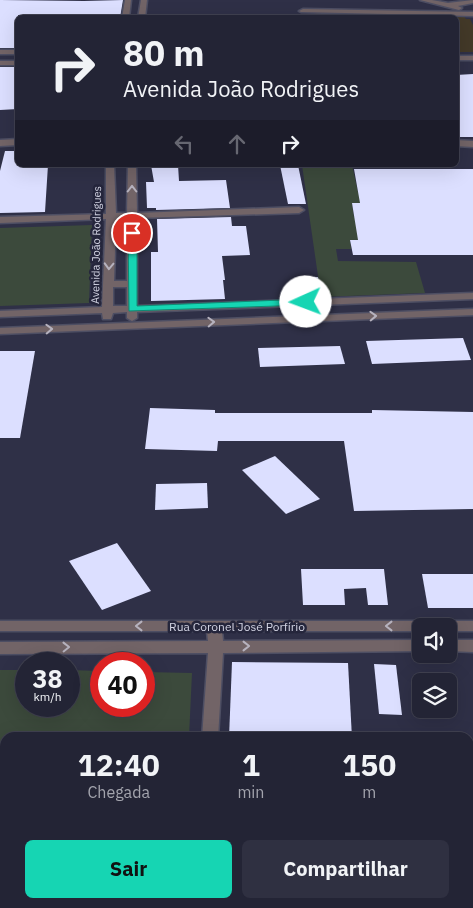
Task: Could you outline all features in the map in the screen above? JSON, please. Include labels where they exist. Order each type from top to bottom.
[{"type":"street","points":[[126,15],[128,0]]},
{"type":"street","points":[[142,15],[144,0]]},
{"type":"street","points":[[422,0],[473,12]]},
{"type":"street","points":[[428,0],[438,4],[458,5],[473,1]]},
{"type":"street","points":[[303,2],[304,14],[473,12]]},
{"type":"street","points":[[0,52],[15,52]]},
{"type":"street","points":[[459,58],[473,58]]},
{"type":"street","points":[[0,63],[15,63]]},
{"type":"street","points":[[459,66],[473,66]]},
{"type":"street","points":[[0,142],[15,142]]},
{"type":"street","points":[[459,143],[473,144]]},
{"type":"street","name":"Avenida João Rodrigues","points":[[107,326],[111,216],[110,167]]},
{"type":"street","points":[[132,167],[132,325]]},
{"type":"street","points":[[0,220],[299,210]]},
{"type":"street","points":[[108,284],[132,284]]},
{"type":"street","points":[[0,314],[473,296]]},
{"type":"street","points":[[252,304],[253,320]]},
{"type":"street","points":[[0,330],[473,312]]},
{"type":"street","name":"Rua Coronel José Porfírio","points":[[0,626],[473,626]]},
{"type":"street","points":[[210,732],[216,646],[214,626]]},
{"type":"street","name":"Rua Coronel José Porfírio","points":[[0,648],[412,646]]},
{"type":"street","points":[[457,646],[473,646]]},
{"type":"shaded area","points":[[315,13],[463,15],[466,19],[470,19],[473,25],[473,52],[459,52],[459,15],[315,15]]},
{"type":"green space","points":[[302,167],[352,167],[358,192],[430,203],[352,203],[354,217],[416,216],[427,239],[350,240],[351,249],[336,249],[338,261],[416,262],[425,293],[321,297]]},
{"type":"green space","points":[[92,225],[89,303],[0,306],[0,228]]},
{"type":"green space","points":[[0,670],[15,670],[15,717],[80,717],[80,670],[90,671],[90,717],[155,717],[155,672],[192,673],[189,732],[0,732]]},
{"type":"building","points":[[0,0],[123,0],[120,15],[15,15],[15,48],[0,48]]},
{"type":"building","points":[[0,67],[15,67],[15,109],[0,110]]},
{"type":"building","points":[[473,74],[473,137],[459,137],[459,75]]},
{"type":"building","points":[[5,151],[15,151],[15,167],[48,167],[45,212],[0,213],[0,171]]},
{"type":"building","points":[[151,167],[178,167],[179,181],[226,180],[230,208],[156,210],[156,208],[147,208],[146,182],[154,182]]},
{"type":"building","points":[[280,167],[298,167],[306,204],[288,204]]},
{"type":"building","points":[[354,169],[473,169],[473,255],[353,255],[350,240],[358,240],[352,203],[360,203]]},
{"type":"building","points":[[231,217],[232,226],[246,226],[250,255],[222,256],[225,299],[151,301],[151,252],[158,252],[157,219]]},
{"type":"building","points":[[301,277],[318,277],[321,295],[303,295]]},
{"type":"building","points":[[463,338],[471,360],[372,364],[366,341]]},
{"type":"building","points":[[340,346],[345,364],[260,367],[258,348]]},
{"type":"building","points":[[0,351],[35,351],[20,438],[0,438]]},
{"type":"building","points":[[150,408],[215,410],[215,413],[372,413],[372,410],[473,412],[473,509],[354,511],[344,441],[218,441],[217,451],[145,449]]},
{"type":"building","points":[[275,456],[320,499],[286,514],[242,470]]},
{"type":"building","points":[[207,483],[208,508],[155,510],[156,484]]},
{"type":"building","points":[[117,543],[151,591],[102,610],[69,561]]},
{"type":"building","points":[[301,569],[384,569],[388,605],[368,605],[366,588],[344,589],[345,605],[303,605]]},
{"type":"building","points":[[422,574],[473,574],[473,608],[428,608]]},
{"type":"building","points":[[232,662],[348,663],[352,732],[229,732]]},
{"type":"building","points":[[374,664],[396,665],[402,715],[379,714]]},
{"type":"route","points":[[132,233],[132,309],[306,302]]}]
